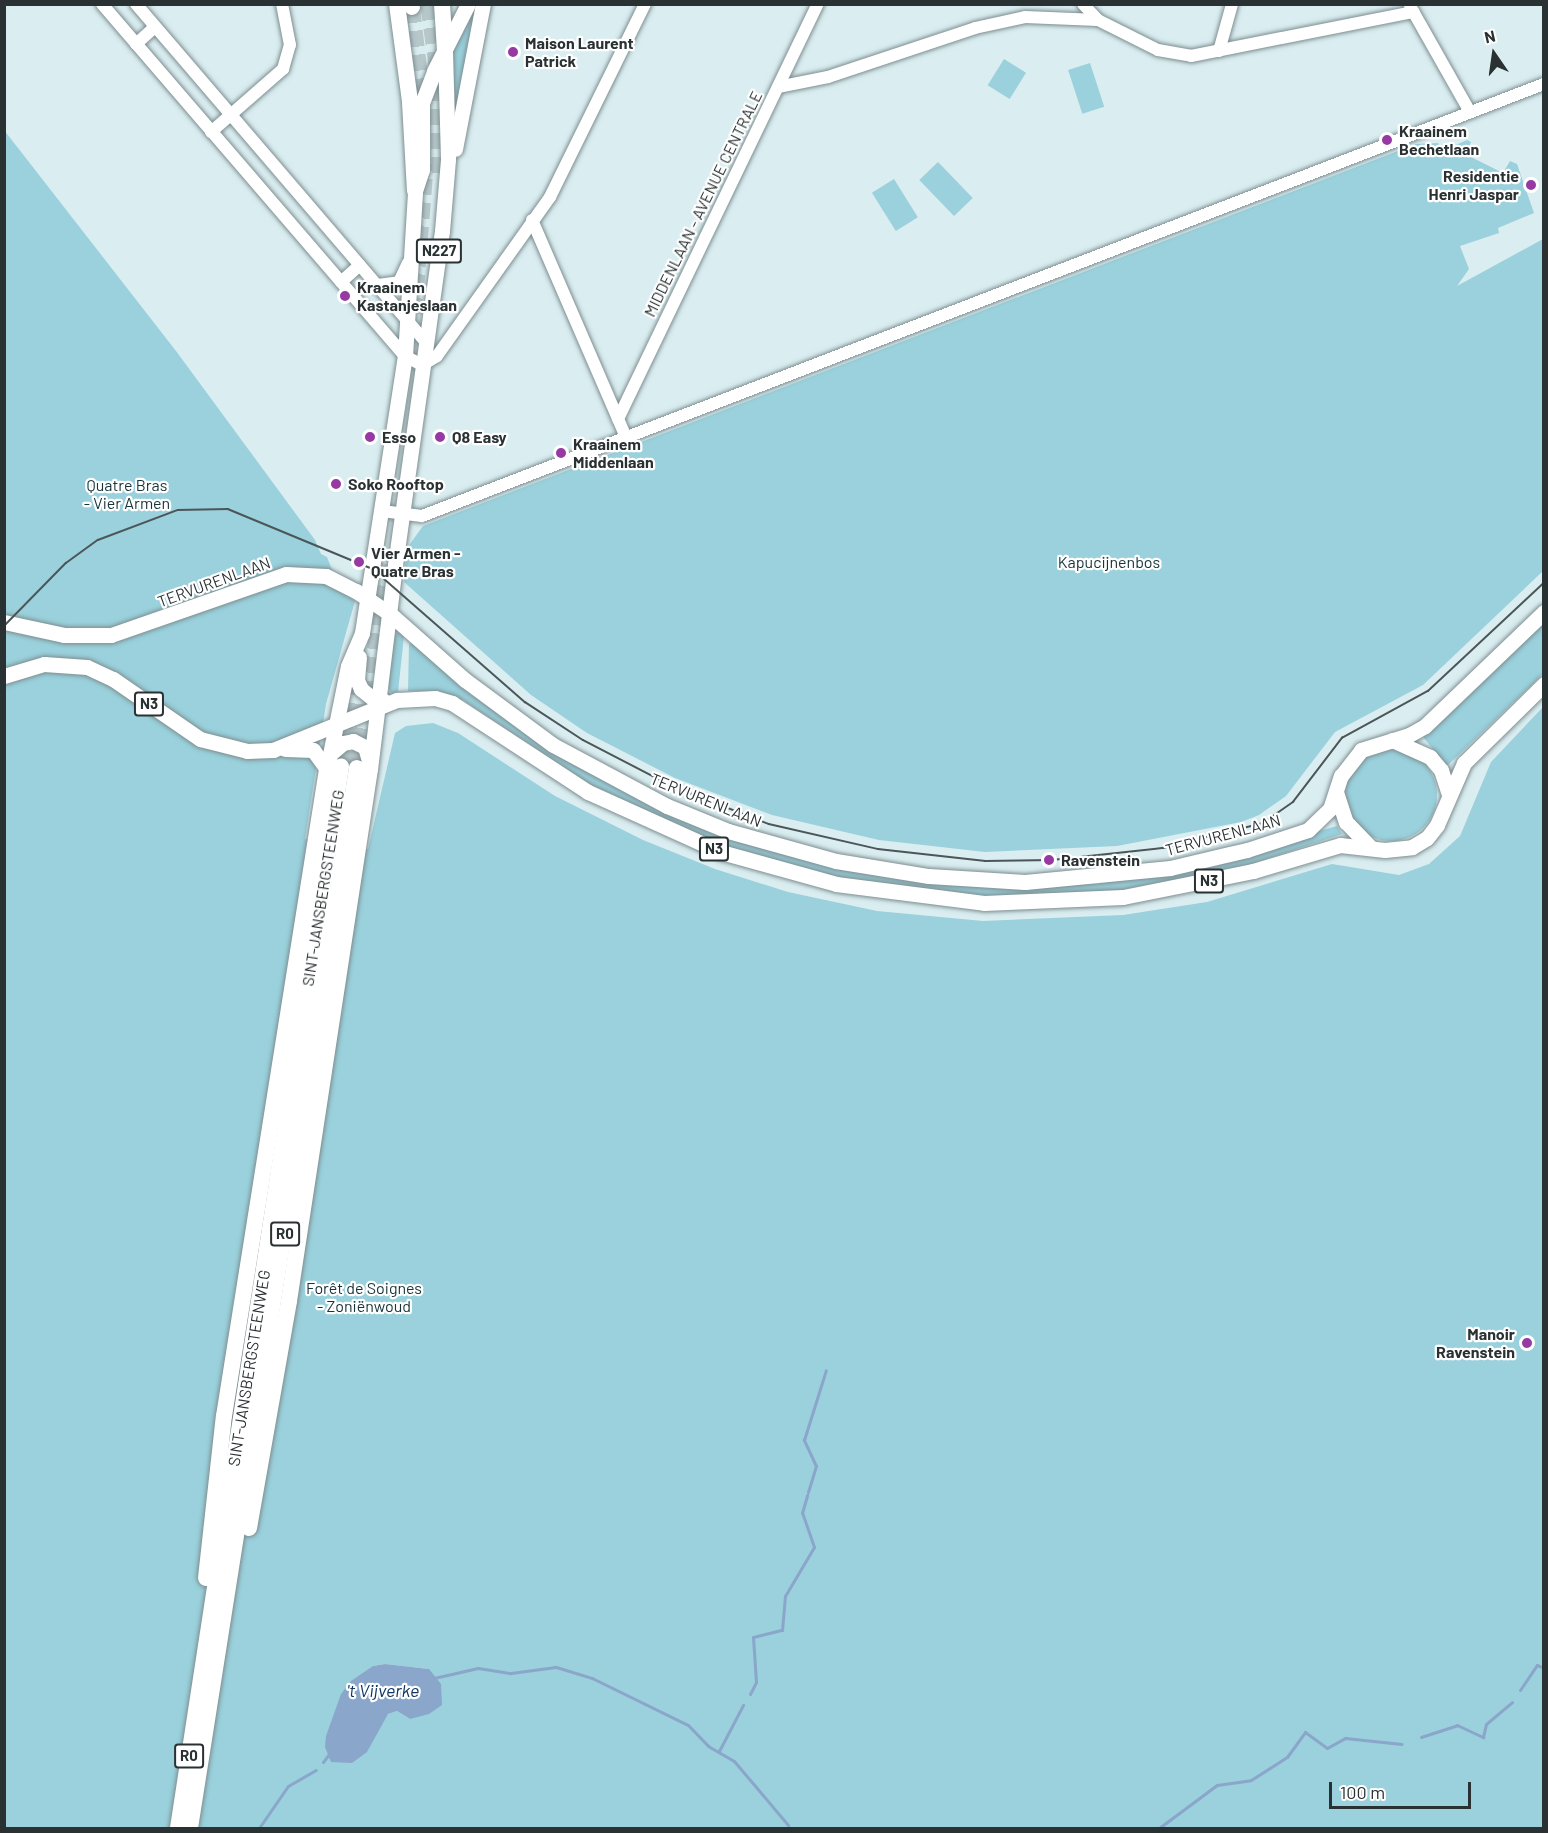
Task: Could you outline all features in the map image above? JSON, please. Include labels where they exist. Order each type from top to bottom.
[{"type":"highway","points":[[442,4],[452,23],[445,50]]},
{"type":"highway","points":[[407,5],[415,191]]},
{"type":"highway","name":"SINT-JANSBERGSTEENWEG","points":[[178,1828],[345,765]]},
{"type":"highway","name":"SINT-JANSBERGSTEENWEG","points":[[190,1828],[345,765]]},
{"type":"main road","points":[[452,23],[468,4]]},
{"type":"main road","name":"N227","points":[[376,705],[442,231],[448,159],[456,147],[483,4]]},
{"type":"main road","points":[[445,50],[448,159]]},
{"type":"main road","name":"N227","points":[[376,705],[357,680],[362,633],[405,356],[414,248],[415,191],[422,170],[422,103],[445,50]]},
{"type":"main road","points":[[339,581],[373,569]]},
{"type":"main road","name":"TERVURENLAAN","points":[[4,622],[64,635],[111,635],[286,574],[315,574],[339,581],[389,613],[503,709],[602,774],[728,831],[875,869],[1025,882],[1170,868],[1246,850],[1308,830],[1330,809],[1349,762],[1368,747],[1425,726],[1544,612]]},
{"type":"main road","points":[[345,765],[334,726],[348,666],[362,633]]},
{"type":"main road","name":"N3","points":[[4,676],[25,668],[53,663],[87,667],[113,679],[187,732],[213,745],[247,751],[273,750],[334,726],[376,705],[394,701],[435,698],[452,703],[588,792],[721,852],[793,874],[880,893],[984,903],[1123,897],[1253,871],[1330,847],[1398,850],[1427,838],[1437,825],[1464,763],[1477,747],[1544,684]]},
{"type":"main road","points":[[345,765],[376,705]]},
{"type":"main road","points":[[1392,740],[1430,757],[1441,770],[1449,794]]},
{"type":"main road","points":[[273,750],[313,750],[345,765]]},
{"type":"main road","points":[[1336,792],[1346,822],[1370,847]]},
{"type":"street","points":[[102,4],[405,356],[422,365],[437,356],[550,197],[645,4]]},
{"type":"street","points":[[136,4],[425,341]]},
{"type":"street","points":[[211,132],[279,74],[286,62],[290,45],[282,4]]},
{"type":"street","name":"MIDDENLAAN - AVENUE CENTRALE","points":[[618,419],[818,4]]},
{"type":"street","points":[[1083,4],[1098,20],[1173,56],[1219,51],[1411,8],[1470,112]]},
{"type":"street","points":[[1219,51],[1232,4]]},
{"type":"street","points":[[778,87],[828,77],[975,28],[1025,17],[1098,20]]},
{"type":"street","points":[[136,44],[155,27]]},
{"type":"street","points":[[382,511],[422,516],[1544,84]]},
{"type":"street","points":[[532,220],[626,437]]},
{"type":"street","points":[[378,285],[388,286],[401,280],[414,248]]},
{"type":"street","points":[[341,282],[360,265]]},
{"type":"green space","points":[[474,5],[478,5],[456,106],[451,52]]},
{"type":"green space","points":[[1004,59],[1026,73],[1010,99],[988,85]]},
{"type":"green space","points":[[1090,63],[1104,107],[1082,114],[1068,70]]},
{"type":"green space","name":"Forêt de Soignes - Zoniënwoud","points":[[4,130],[176,351],[315,540],[321,554],[327,557],[340,590],[355,601],[326,704],[305,839],[368,849],[395,733],[406,726],[433,723],[458,733],[555,796],[643,840],[715,869],[788,892],[877,911],[983,921],[1123,915],[1207,902],[1332,864],[1399,875],[1429,864],[1460,836],[1491,762],[1543,707],[1543,1828],[5,1828]],"holes":[[[385,1664],[429,1669],[410,1719],[397,1711],[388,1714],[379,1725],[373,1666]]]},
{"type":"green space","name":"Kapucijnenbos","points":[[1467,140],[1471,142],[1466,154],[1503,173],[1510,161],[1517,164],[1534,213],[1498,228],[1499,233],[1460,246],[1469,269],[1457,286],[1543,239],[1543,571],[1423,685],[1335,732],[1286,796],[1259,815],[1241,822],[1117,846],[985,852],[879,840],[772,815],[675,778],[587,733],[531,695],[404,582],[407,548],[423,526],[1416,144],[1438,143],[1442,151]]},
{"type":"green space","points":[[938,162],[973,198],[954,216],[919,180]]},
{"type":"green space","points":[[894,179],[918,217],[896,231],[872,193]]},
{"type":"green space","points":[[1543,619],[1543,674],[1447,766],[1423,737]]},
{"type":"green space","points":[[400,632],[404,636],[398,692],[392,694],[388,687],[393,635]]},
{"type":"green space","points":[[413,643],[499,714],[622,791],[740,841],[847,870],[955,885],[1096,884],[1160,875],[1337,826],[1342,834],[1242,867],[1106,893],[976,897],[853,882],[724,846],[597,789],[463,700],[434,691],[408,691],[409,644]]},
{"type":"green space","points":[[1391,749],[1408,753],[1423,763],[1433,778],[1437,795],[1433,812],[1423,827],[1408,837],[1391,841],[1374,837],[1359,827],[1349,812],[1345,795],[1349,778],[1359,763],[1374,753]]},
{"type":"water","name":"'t Vijverke","points":[[385,1664],[429,1669],[441,1684],[442,1705],[429,1714],[410,1719],[397,1711],[388,1714],[367,1752],[352,1763],[331,1762],[325,1747],[326,1736],[341,1694],[351,1681],[373,1666]]},
{"type":"waterway","points":[[808,1492],[816,1466],[804,1440],[826,1370]]},
{"type":"waterway","points":[[750,1694],[756,1682],[753,1637],[782,1630],[785,1596],[814,1547],[802,1513],[807,1495]]},
{"type":"waterway","points":[[1520,1690],[1537,1665],[1544,1668]]},
{"type":"waterway","points":[[434,1678],[478,1668],[511,1673],[556,1667],[592,1678],[688,1725],[708,1746],[734,1761],[788,1825]]},
{"type":"waterway","points":[[1421,1737],[1457,1725],[1483,1737],[1486,1724],[1512,1702]]},
{"type":"waterway","points":[[719,1751],[743,1705]]},
{"type":"waterway","points":[[1159,1828],[1217,1785],[1251,1780],[1287,1757],[1305,1732],[1327,1748],[1345,1738],[1402,1744]]},
{"type":"waterway","points":[[323,1762],[329,1754]]},
{"type":"waterway","points":[[259,1828],[288,1786],[316,1770]]},
{"type":"tunnel","points":[[428,4],[436,61],[440,180]]},
{"type":"tunnel","points":[[412,7],[423,104]]},
{"type":"tunnel","points":[[414,314],[426,163]]},
{"type":"tunnel","points":[[357,768],[388,564]]},
{"type":"tunnel","points":[[341,766],[359,671]]},
{"type":"tram line","points":[[4,626],[66,563],[98,540],[178,510],[228,509],[373,569],[525,702],[583,740],[672,786],[769,824],[878,849],[985,861],[1052,860],[1163,848],[1263,823],[1293,802],[1342,738],[1428,691],[1544,583]]},
{"type":"place","name":"Maison Laurent Patrick","points":[[513,52]]},
{"type":"place","name":"Kraainem Bechetlaan","points":[[1387,140]]},
{"type":"place","name":"Residentie Henri Jaspar","points":[[1531,185]]},
{"type":"place","name":"Kraainem Kastanjeslaan","points":[[345,296]]},
{"type":"place","name":"Esso","points":[[370,437]]},
{"type":"place","name":"Q8 Easy","points":[[440,437]]},
{"type":"place","name":"Kraainem Middenlaan","points":[[561,453]]},
{"type":"place","name":"Soko Rooftop","points":[[336,484]]},
{"type":"place","name":"Vier Armen - Quatre Bras","points":[[359,562]]},
{"type":"place","name":"Ravenstein","points":[[1049,860]]},
{"type":"place","name":"Manoir Ravenstein","points":[[1527,1343]]},
{"type":"park label","name":"Quatre Bras - Vier Armen","points":[[127,494]]}]
